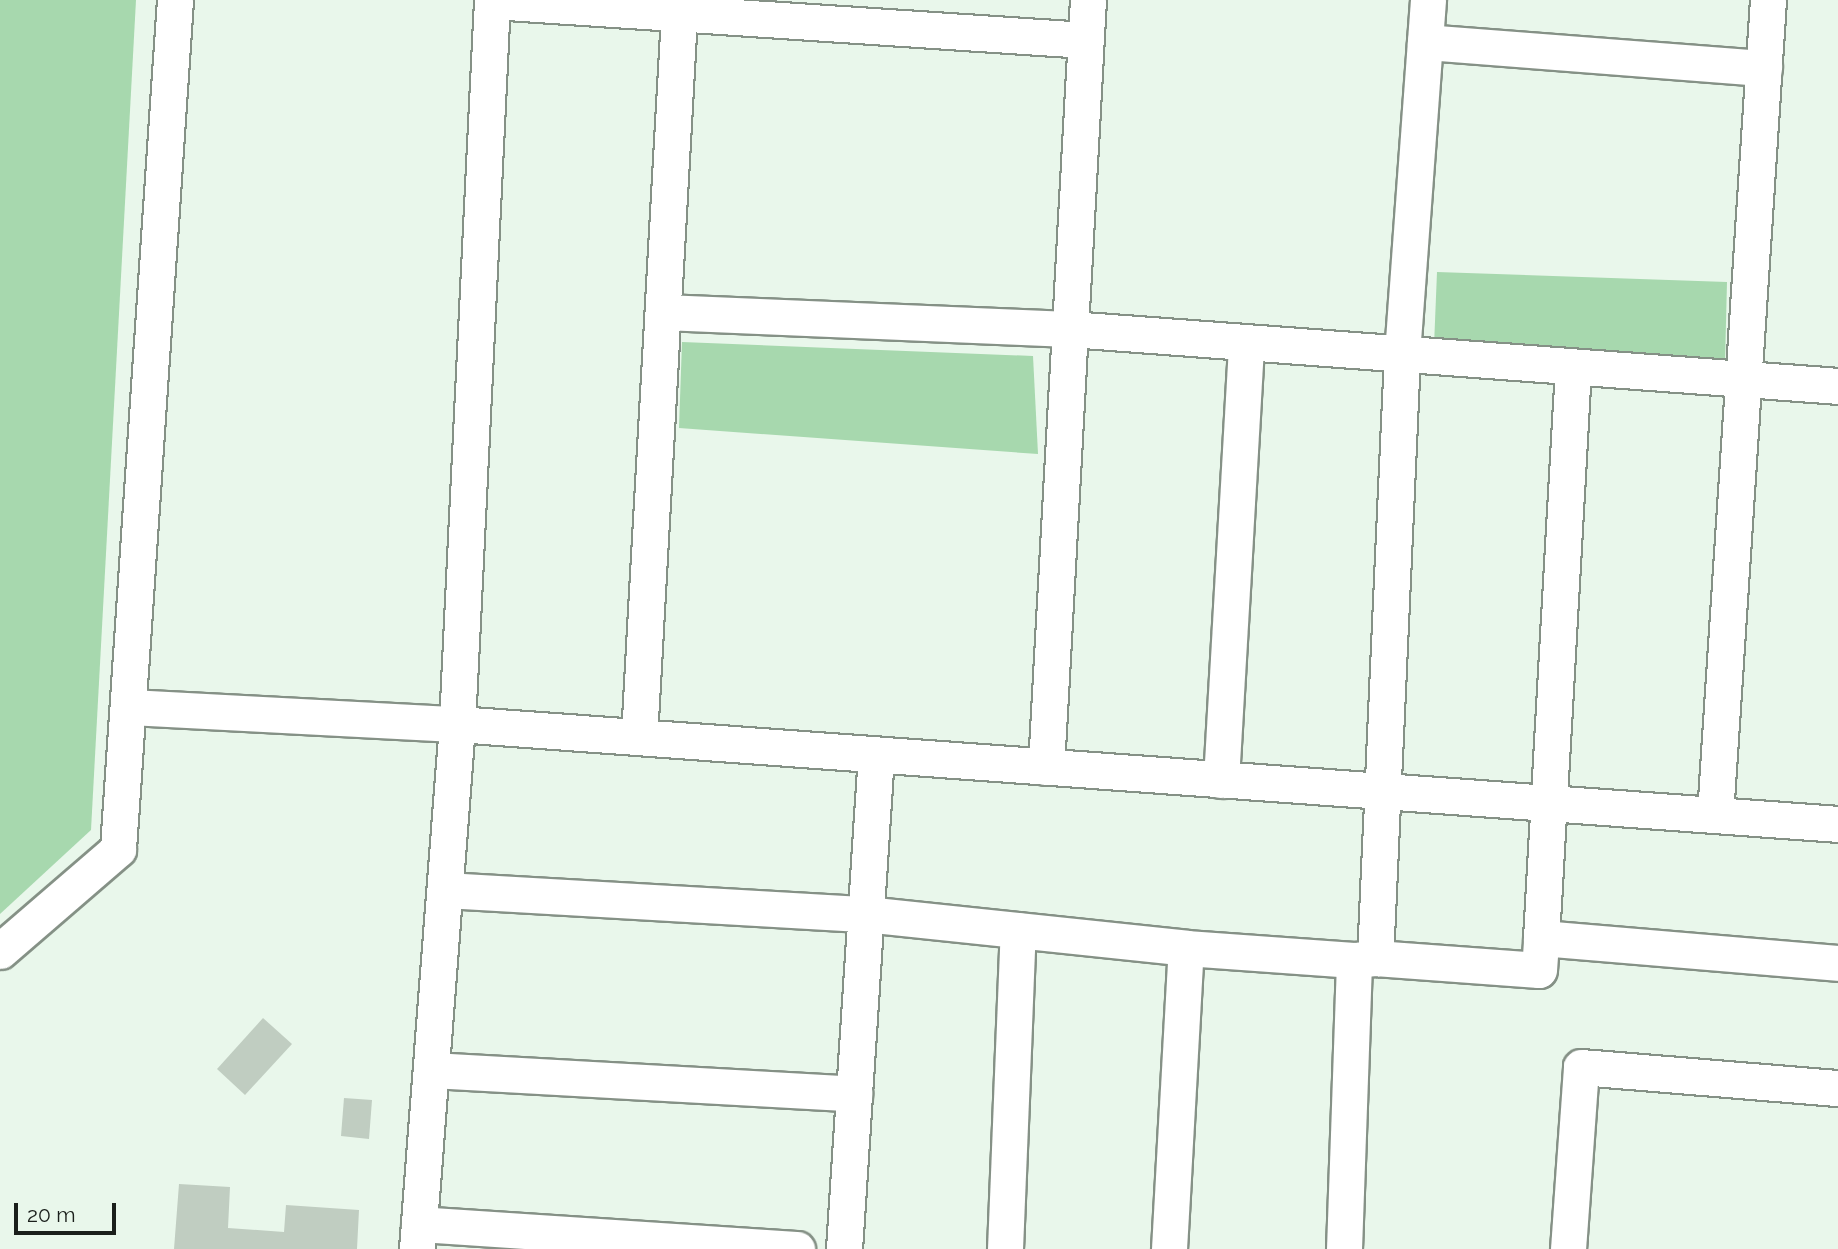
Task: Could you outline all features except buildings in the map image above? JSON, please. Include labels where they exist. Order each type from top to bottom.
[{"type":"street","points":[[0,951],[118,849],[175,0]]},
{"type":"street","points":[[1046,767],[1088,0]]},
{"type":"street","points":[[1344,1249],[1365,959],[1383,792],[1402,355],[1429,0]]},
{"type":"street","points":[[1715,815],[1768,0]]},
{"type":"street","points":[[797,1249],[418,1237],[457,724],[492,1],[1086,40]]},
{"type":"street","points":[[639,737],[679,14]]},
{"type":"street","points":[[1425,42],[1764,68]]},
{"type":"street","points":[[663,312],[1070,329],[1838,386]]},
{"type":"street","points":[[1221,780],[1246,343]]},
{"type":"street","points":[[444,890],[865,914],[1186,948],[1539,970],[1573,368]]},
{"type":"street","points":[[128,707],[457,724],[1838,824]]},
{"type":"street","points":[[844,1249],[876,755]]},
{"type":"street","points":[[1005,1249],[1018,930]]},
{"type":"street","points":[[1541,938],[1838,963]]},
{"type":"street","points":[[1169,1249],[1186,948]]},
{"type":"street","points":[[1568,1249],[1581,1068],[1838,1088]]},
{"type":"street","points":[[431,1070],[854,1094]]},
{"type":"green space","points":[[0,0],[136,0],[91,830],[0,914]]},
{"type":"green space","points":[[1437,272],[1727,282],[1725,363],[1434,346]]},
{"type":"green space","points":[[682,342],[1033,356],[1038,454],[679,428]]}]
